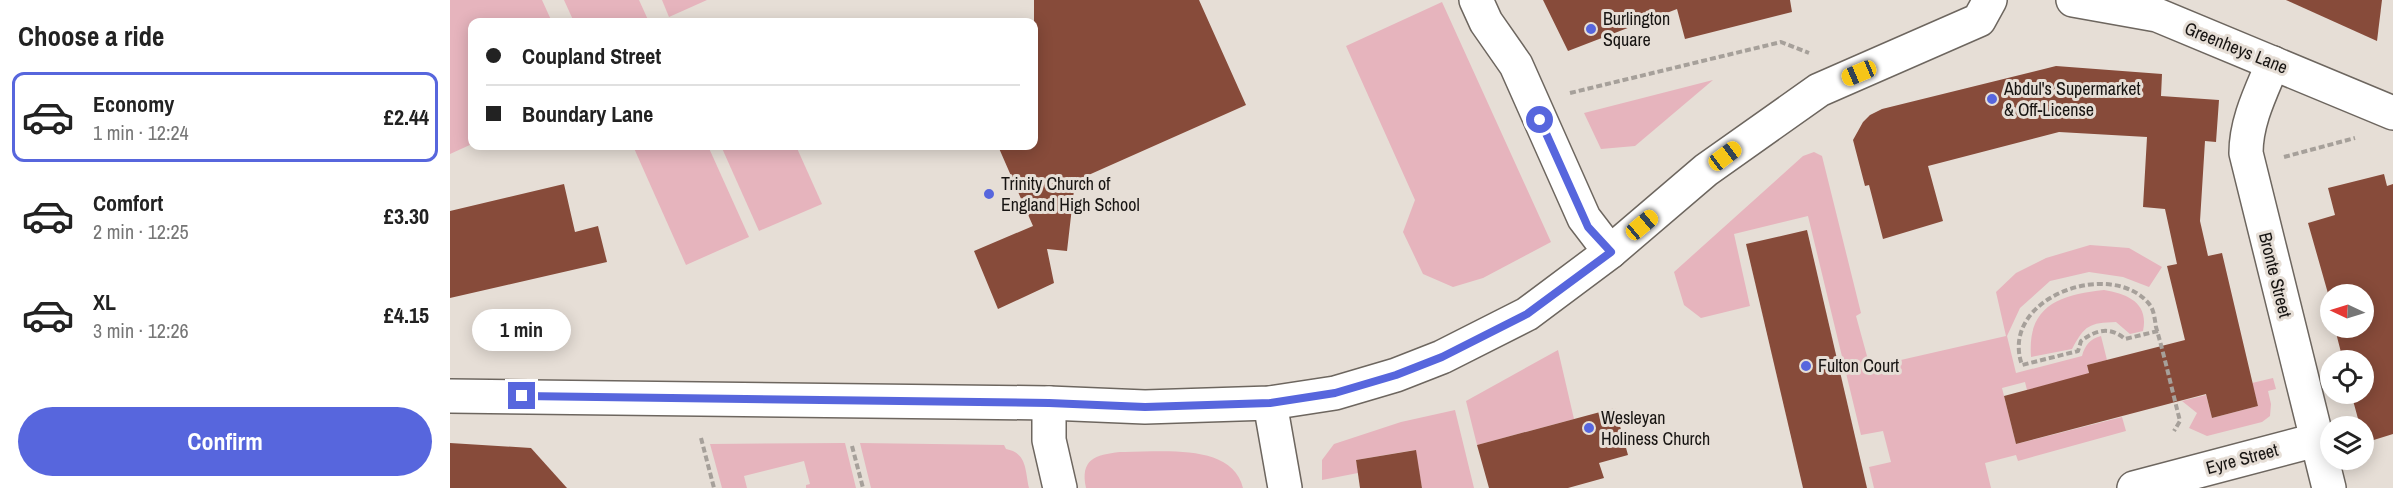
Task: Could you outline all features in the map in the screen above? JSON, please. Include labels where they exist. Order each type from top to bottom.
[{"type":"street","points":[[1476,0],[1486,22],[1516,65],[1588,227],[1611,252]]},
{"type":"street","points":[[450,396],[1049,403],[1145,407],[1270,403],[1335,393],[1396,375],[1442,357],[1527,314],[1611,252],[1706,170],[1818,90],[1979,20],[1990,0]]},
{"type":"street","name":"Greenheys Lane","points":[[2073,0],[2157,15],[2393,113]]},
{"type":"street","name":"Bronte Street","points":[[2273,63],[2254,108],[2246,136],[2246,153],[2329,488]]},
{"type":"street","points":[[1049,403],[1049,440],[1059,488]]},
{"type":"street","points":[[1270,403],[1284,488]]},
{"type":"street","name":"Eyre Street","points":[[2134,488],[2316,440]]},
{"type":"path","points":[[1562,95],[1780,42],[1810,53]]},
{"type":"path","points":[[2276,159],[2358,137]]},
{"type":"path","points":[[2158,332],[2125,339],[2118,334],[2103,330],[2092,333],[2081,341],[2078,351],[2022,365],[2020,357],[2019,339],[2026,319],[2039,305],[2061,292],[2086,285],[2111,285],[2134,293],[2151,306],[2158,332],[2180,421],[2174,431]]},
{"type":"path","points":[[701,438],[714,488]]},
{"type":"path","points":[[852,446],[863,488]]},
{"type":"shaded area","points":[[450,0],[542,0],[550,18],[468,18],[468,146],[450,154]]},
{"type":"shaded area","points":[[564,0],[639,0],[647,18],[572,18]]},
{"type":"shaded area","points":[[662,0],[707,0],[669,17]]},
{"type":"shaded area","points":[[1442,2],[1551,242],[1483,278],[1453,287],[1423,274],[1403,232],[1415,200],[1346,46]]},
{"type":"shaded area","points":[[1713,80],[1635,146],[1601,149],[1584,113]]},
{"type":"shaded area","points":[[635,150],[710,150],[749,237],[686,265]]},
{"type":"shaded area","points":[[723,150],[798,150],[822,204],[759,231]]},
{"type":"shaded area","points":[[1814,152],[1822,156],[1861,313],[1856,316],[1870,367],[2006,336],[1996,292],[2016,273],[2046,258],[2090,245],[2129,248],[2162,267],[2149,287],[2123,277],[2089,272],[2050,281],[2020,308],[2007,336],[2016,373],[2082,356],[2088,343],[2101,336],[2107,360],[2087,365],[2089,374],[2027,390],[2025,382],[2002,388],[2016,444],[2122,417],[2126,431],[2018,461],[2016,455],[1985,463],[1991,488],[1874,488],[1869,467],[1891,462],[1883,431],[1861,435],[1808,216],[1734,234],[1750,306],[1701,318],[1684,305],[1674,272],[1803,156]]},
{"type":"shaded area","points":[[2104,290],[2128,297],[2140,307],[2144,321],[2143,331],[2130,334],[2116,322],[2100,323],[2085,330],[2072,349],[2031,357],[2031,339],[2041,314],[2050,306],[2073,295]]},
{"type":"shaded area","points":[[1558,350],[1574,419],[1477,445],[1466,401]]},
{"type":"shaded area","points":[[2273,378],[2276,389],[2268,391],[2271,404],[2270,416],[2262,422],[2207,436],[2189,428],[2197,413],[2182,401],[2206,395],[2212,418],[2258,406],[2252,383]]},
{"type":"shaded area","points":[[1455,410],[1474,488],[1422,488],[1415,450],[1356,460],[1358,473],[1322,480],[1322,460],[1334,444],[1401,422]]},
{"type":"shaded area","points":[[845,443],[856,488],[806,488],[806,485],[810,484],[804,461],[744,476],[747,488],[722,488],[710,444]]},
{"type":"shaded area","points":[[860,443],[1004,445],[1006,449],[1018,454],[1024,463],[1029,488],[871,488]]},
{"type":"shaded area","points":[[1172,451],[1209,456],[1224,463],[1236,473],[1243,488],[1086,488],[1085,471],[1091,460],[1120,452]]},
{"type":"building","points":[[1034,0],[1199,0],[1246,105],[1075,181],[1067,251],[1047,249],[1054,283],[998,309],[974,251],[1033,226],[1000,150],[1038,150],[1038,18],[1034,18]]},
{"type":"building","name":"Burlington Square","points":[[1543,0],[1790,0],[1792,12],[1685,39],[1677,9],[1568,51]]},
{"type":"building","points":[[2286,0],[2382,0],[2377,41]]},
{"type":"building","points":[[2056,66],[2162,74],[2161,96],[2219,100],[2216,142],[2205,141],[2200,221],[2208,256],[2222,253],[2258,406],[2212,418],[2206,394],[2016,444],[2004,396],[2089,373],[2087,365],[2185,340],[2167,266],[2177,264],[2165,209],[2143,207],[2147,137],[2059,132],[1928,166],[1943,221],[1883,239],[1869,185],[1865,186],[1853,140],[1863,122],[1870,115],[1882,109]]},
{"type":"building","points":[[2384,174],[2387,186],[2393,184],[2393,434],[2374,440],[2374,416],[2357,416],[2354,404],[2374,404],[2374,350],[2340,350],[2337,338],[2374,338],[2374,284],[2325,284],[2308,223],[2335,215],[2328,188]]},
{"type":"building","points":[[564,184],[575,232],[598,226],[607,262],[450,298],[450,211]]},
{"type":"building","name":"Fulton Court","points":[[1807,230],[1867,488],[1803,488],[1746,244]]},
{"type":"building","points":[[1615,408],[1628,455],[1599,463],[1604,478],[1568,488],[1489,488],[1477,445]]},
{"type":"building","points":[[450,443],[531,448],[567,488],[450,488]]},
{"type":"building","points":[[1416,450],[1422,488],[1360,488],[1356,460]]},
{"type":"place","name":"Burlington Square","points":[[1591,29]]},
{"type":"place","name":"Abdul's Supermarket & Off-License","points":[[1992,99]]},
{"type":"place","name":"Trinity Church of England High School","points":[[989,194]]},
{"type":"place","name":"Fulton Court","points":[[1806,366]]},
{"type":"place","name":"Wesleyan Holiness Church","points":[[1589,428]]},
{"type":"route","points":[[522,396],[1049,403],[1145,407],[1270,403],[1335,393],[1396,375],[1442,357],[1527,314],[1611,252],[1588,227],[1540,120]]}]
